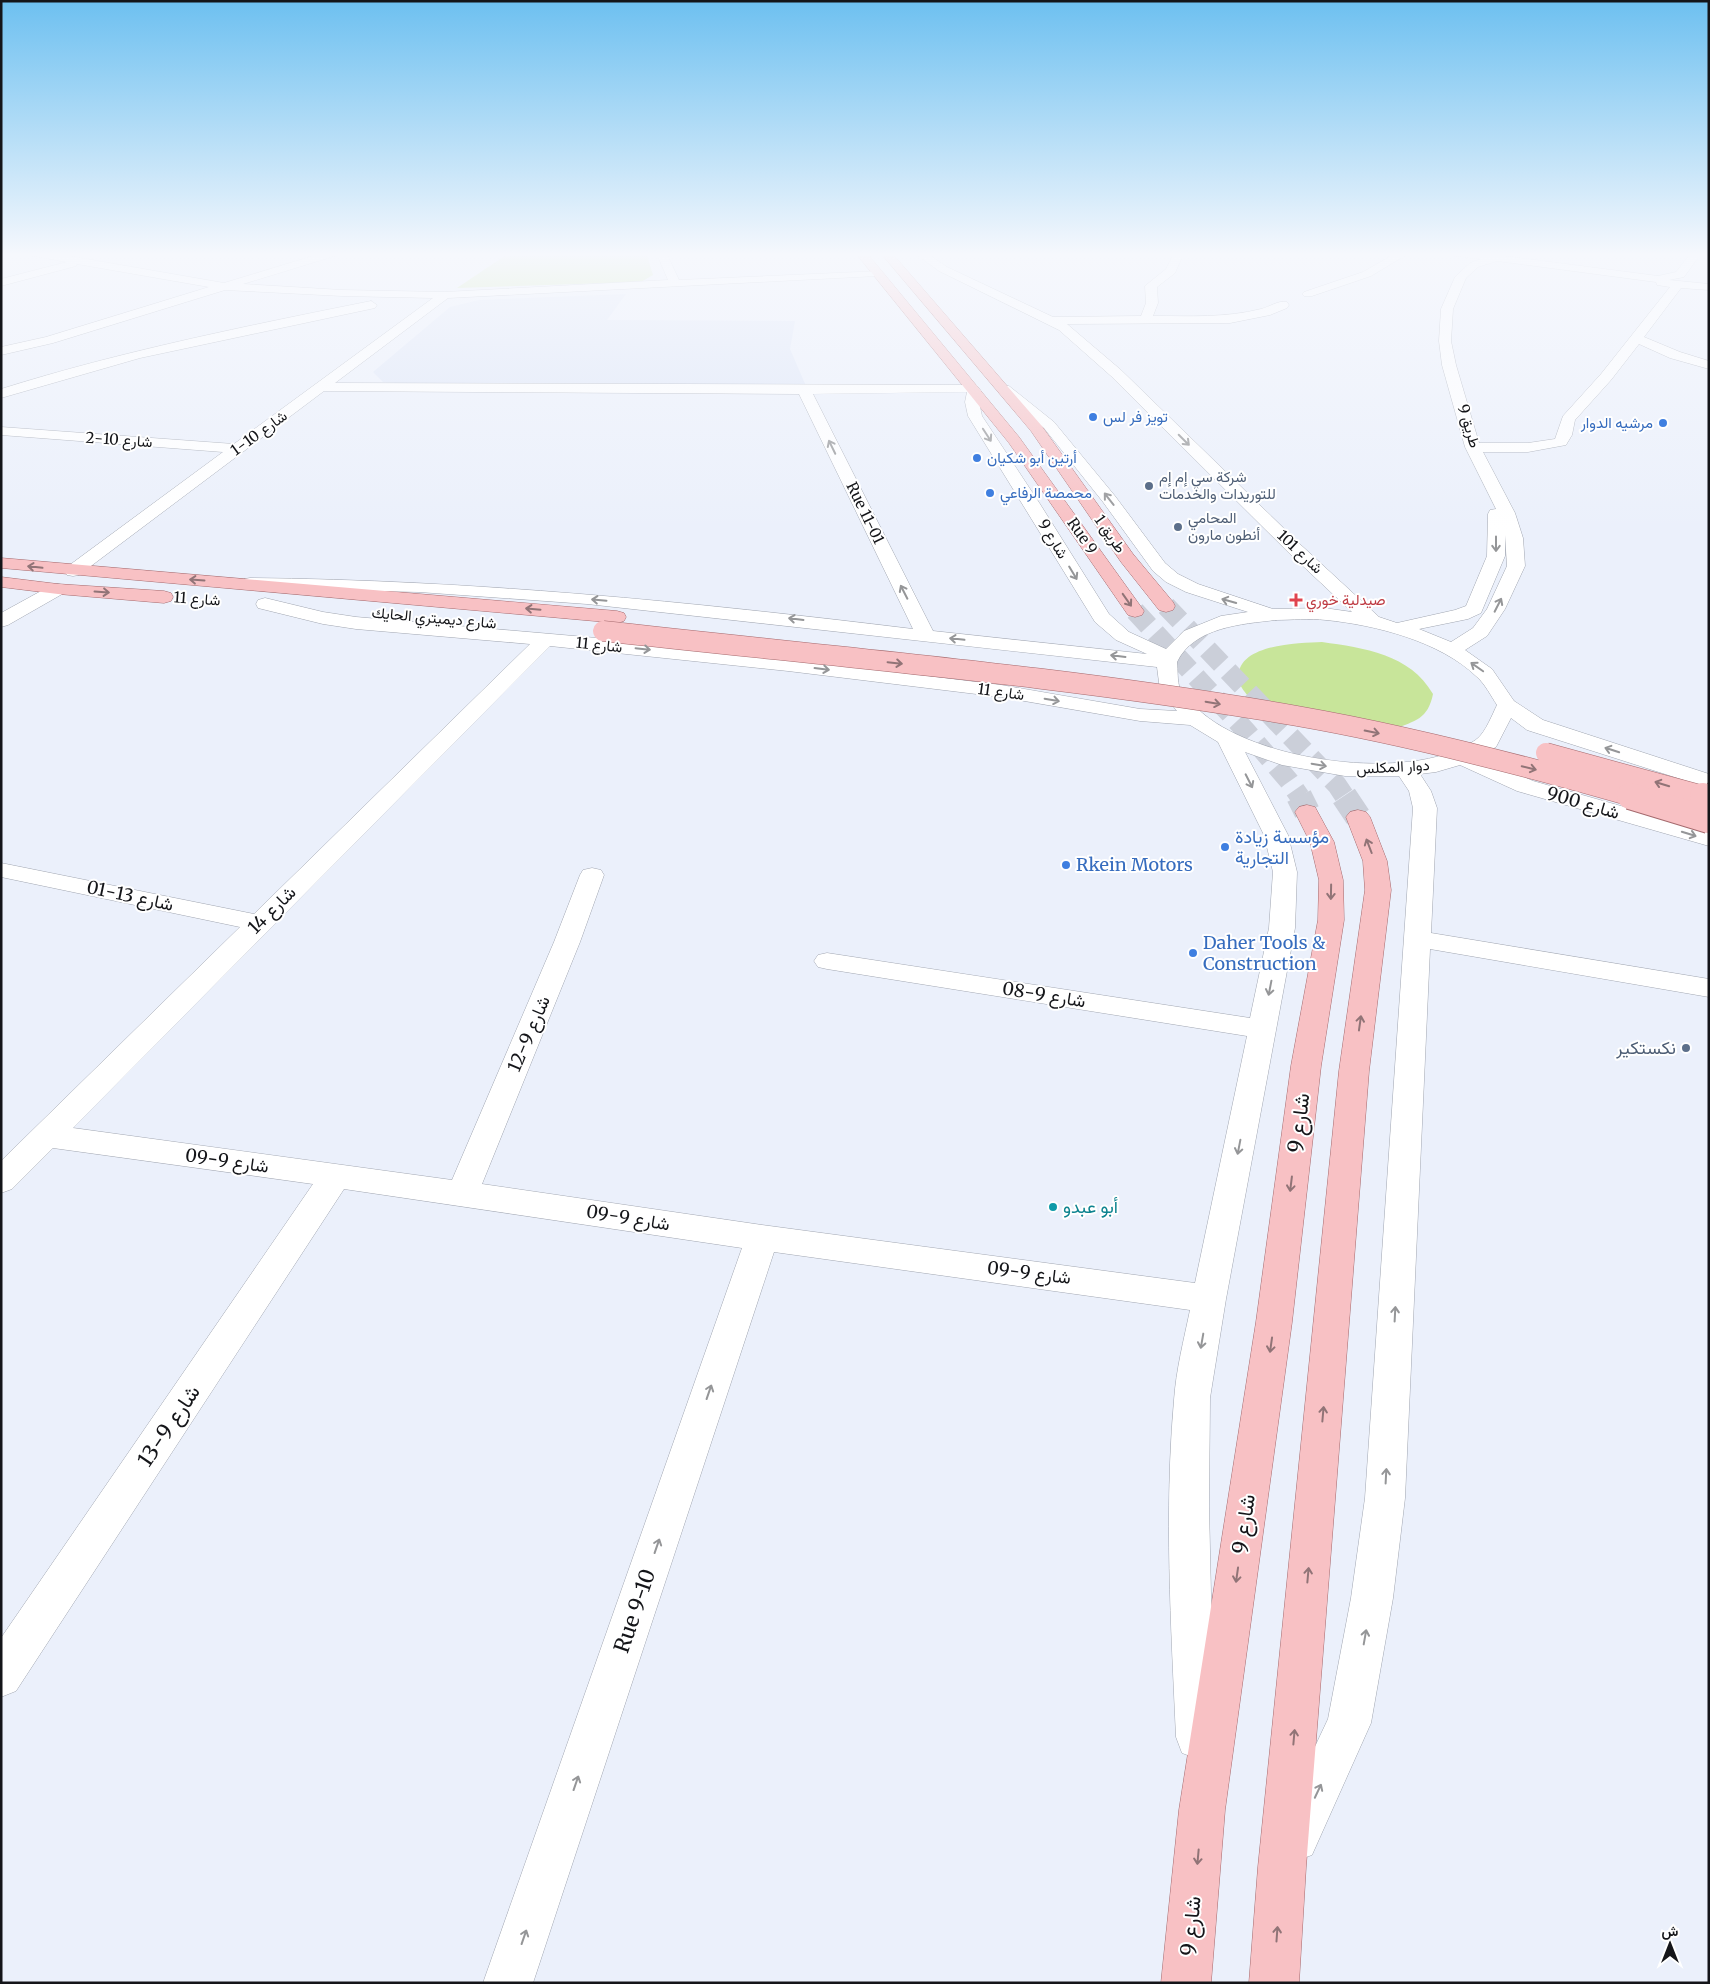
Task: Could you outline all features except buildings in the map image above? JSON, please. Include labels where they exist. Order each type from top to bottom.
[{"type":"main road","points":[[936,345],[973,389]]},
{"type":"main road","name":"طريق 1","points":[[965,345],[1036,428],[1127,558],[1166,606]]},
{"type":"main road","name":"Rue 9","points":[[973,389],[1036,469],[1135,611]]},
{"type":"main road","name":"شارع 11","points":[[1,563],[72,571],[233,583],[610,624]]},
{"type":"main road","name":"شارع 11","points":[[1,582],[58,589],[186,598]]},
{"type":"main road","name":"شارع ديميتري الحايك","points":[[255,603],[610,624]]},
{"type":"main road","points":[[610,624],[1007,659],[1188,682],[1323,704],[1539,751],[1709,798]]},
{"type":"main road","points":[[610,624],[1204,701],[1303,718],[1414,740],[1546,772],[1709,820]]},
{"type":"main road","name":"شارع 9","points":[[1186,1983],[1202,1810],[1274,1322],[1306,1066],[1331,920],[1331,880],[1322,842],[1307,812]]},
{"type":"main road","points":[[1274,1983],[1282,1867],[1353,1081],[1378,890],[1375,861],[1358,817]]},
{"type":"street","points":[[1,351],[30,345]]},
{"type":"street","points":[[1,394],[96,366],[190,345]]},
{"type":"street","name":"شارع 10-1","points":[[72,571],[379,345]]},
{"type":"street","name":"شارع 101","points":[[1083,345],[1116,373],[1296,550],[1372,621]]},
{"type":"street","name":"طريق 9","points":[[1446,345],[1446,355],[1473,447],[1496,495],[1507,513],[1516,552],[1516,566],[1496,609],[1480,632],[1452,650]]},
{"type":"street","points":[[1473,447],[1549,446],[1561,442],[1565,435],[1568,419],[1606,377],[1631,345]]},
{"type":"street","points":[[1651,345],[1675,355],[1709,365]]},
{"type":"street","points":[[323,387],[804,390],[973,389]]},
{"type":"street","name":"شارع 9","points":[[973,389],[972,402],[975,416],[1032,504],[1098,613],[1119,636],[1168,659]]},
{"type":"street","points":[[1004,389],[1049,425],[1109,499],[1159,567],[1172,578],[1199,591],[1276,614]]},
{"type":"street","name":"Rue 11-01","points":[[804,390],[926,636]]},
{"type":"street","name":"شارع 10-2","points":[[1,432],[237,449]]},
{"type":"street","name":"طريق 9","points":[[1398,628],[1461,614],[1474,609],[1496,556],[1496,495]]},
{"type":"street","name":"شارع 11","points":[[233,583],[330,582],[596,600],[755,614],[926,636],[1168,659]]},
{"type":"street","points":[[1,621],[58,589]]},
{"type":"street","name":"شارع 11","points":[[255,603],[356,623],[778,664],[981,689],[1140,715],[1195,719]]},
{"type":"street","points":[[1168,659],[1191,635],[1228,620],[1276,614],[1324,614],[1372,621],[1398,628],[1452,650],[1485,673],[1507,705],[1535,725],[1709,781]]},
{"type":"street","name":"شارع 14","points":[[1,1181],[258,923],[545,640]]},
{"type":"street","name":"دوار المكلس","points":[[1168,659],[1170,690],[1195,719],[1227,738],[1282,758],[1345,769],[1406,769],[1436,765],[1461,757],[1488,742],[1507,705]]},
{"type":"street","points":[[1202,1810],[1190,1595],[1189,1506],[1192,1398],[1209,1299],[1282,928],[1285,872],[1276,835],[1227,738]]},
{"type":"street","name":"شارع 900","points":[[1461,757],[1526,786],[1709,840]]},
{"type":"street","points":[[1282,1867],[1349,1723],[1372,1598],[1385,1498],[1425,808],[1420,791],[1406,769]]},
{"type":"street","name":"شارع 9-12","points":[[462,1193],[567,942],[592,875]]},
{"type":"street","name":"شارع 13-01","points":[[7,876],[258,923]]},
{"type":"street","points":[[1417,939],[1709,988]]},
{"type":"street","name":"شارع 9-08","points":[[827,961],[1262,1029]]},
{"type":"street","name":"شارع 9-09","points":[[47,1136],[462,1193],[762,1238],[1209,1299]]},
{"type":"street","name":"شارع 9-13","points":[[1,1676],[336,1176]]},
{"type":"street","name":"Rue 9-10","points":[[508,1983],[762,1238]]},
{"type":"shaded area","points":[[405,345],[791,345],[790,349],[806,386],[434,386],[383,382],[373,372]]},
{"type":"green space","points":[[1322,642],[1354,647],[1385,655],[1412,670],[1433,694],[1428,709],[1420,718],[1394,729],[1249,698],[1239,681],[1240,669],[1246,659],[1269,648],[1298,643]]},
{"type":"tunnel","points":[[1166,606],[1337,785],[1345,797]]},
{"type":"tunnel","points":[[1135,611],[1246,731],[1289,781],[1300,797]]},
{"type":"tunnel","points":[[1299,796],[1307,812]]},
{"type":"tunnel","points":[[1344,796],[1358,817]]},
{"type":"place","name":"تويز فر لس","points":[[1093,417]]},
{"type":"place","name":"مرشيه الدوار","points":[[1663,423]]},
{"type":"place","name":"أرتين أبو شكيان","points":[[977,458]]},
{"type":"place","name":"شركة سي إم إم للتوريدات والخدمات","points":[[1149,486]]},
{"type":"place","name":"محمصة الرفاعي","points":[[990,493]]},
{"type":"place","name":"المحامي أنطون مارون","points":[[1178,527]]},
{"type":"place","name":"صيدلية خوري","points":[[1296,600]]},
{"type":"place","name":"مؤسسة زيادة التجارية","points":[[1225,847]]},
{"type":"place","name":"Rkein Motors","points":[[1066,865]]},
{"type":"place","name":"Daher Tools & Construction","points":[[1193,953]]},
{"type":"place","name":"نكستكير","points":[[1686,1048]]},
{"type":"place","name":"أبو عبدو","points":[[1053,1207]]}]
